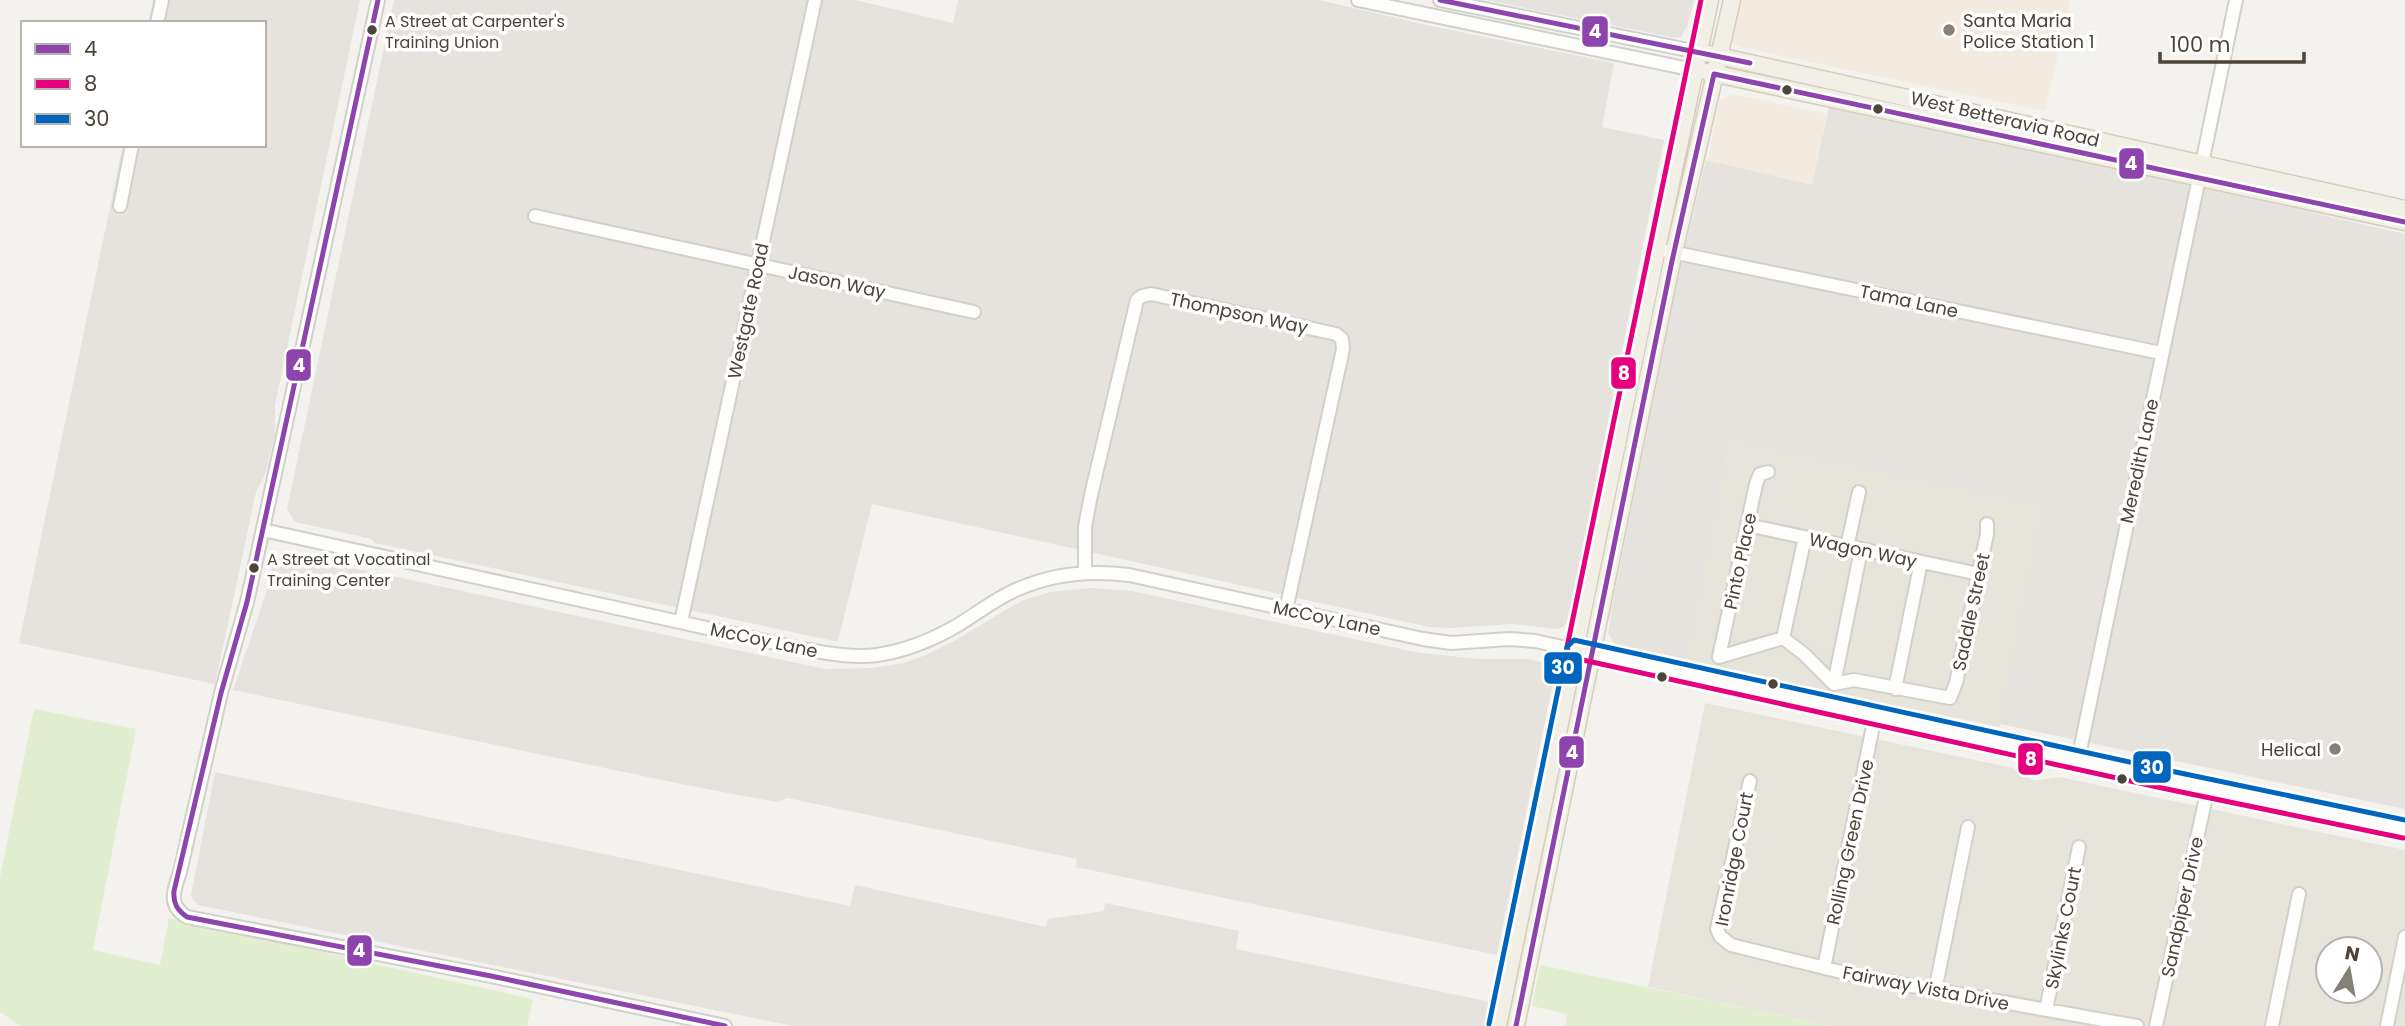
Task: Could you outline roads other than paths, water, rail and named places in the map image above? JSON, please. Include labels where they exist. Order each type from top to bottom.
[{"type":"main road","points":[[1516,1026],[1657,249],[1710,0]]},
{"type":"main road","points":[[1499,1026],[1731,0]]},
{"type":"main road","name":"West Betteravia Road","points":[[1698,52],[2199,169],[2405,222]]},
{"type":"main road","name":"West Betteravia Road","points":[[1694,70],[2405,209]]},
{"type":"street","points":[[157,21],[162,0]]},
{"type":"street","points":[[378,0],[247,603],[221,693],[173,893],[173,903],[180,913],[187,917],[491,976],[725,1026]]},
{"type":"street","name":"Westgate Road","points":[[681,622],[814,0]]},
{"type":"street","name":"West Betteravia Road","points":[[1357,0],[1694,70]]},
{"type":"street","name":"West Betteravia Road","points":[[1440,0],[1698,52]]},
{"type":"street","name":"Meredith Lane","points":[[2078,760],[2236,0]]},
{"type":"street","points":[[120,206],[132,147]]},
{"type":"street","name":"Jason Way","points":[[535,216],[974,312]]},
{"type":"street","name":"Tama Lane","points":[[1657,249],[2161,353]]},
{"type":"street","name":"Thompson Way","points":[[1085,572],[1086,527],[1091,495],[1137,300],[1152,294],[1336,334],[1342,339],[1343,349],[1286,610]]},
{"type":"street","name":"Pinto Place","points":[[1768,472],[1760,474],[1758,478],[1720,657],[1783,638]]},
{"type":"street","points":[[1847,547],[1860,492]]},
{"type":"street","name":"Saddle Street","points":[[1895,689],[1950,698],[1956,683],[1979,575],[1987,524]]},
{"type":"street","name":"Wagon Way","points":[[1747,525],[1979,575]]},
{"type":"street","name":"McCoy Lane","points":[[263,530],[802,649],[849,655],[876,655],[925,641],[1018,589],[1046,578],[1085,572],[1129,575],[1451,643],[1508,639],[1535,641],[2405,829]]},
{"type":"street","points":[[1805,537],[1783,638],[1804,654],[1834,684]]},
{"type":"street","points":[[1834,684],[1861,550]]},
{"type":"street","points":[[1834,684],[1847,680],[1895,689],[1921,562]]},
{"type":"street","name":"Rolling Green Drive","points":[[1824,968],[1875,716]]},
{"type":"street","name":"Ironridge Court","points":[[1720,936],[1717,929],[1750,781]]},
{"type":"street","name":"Sandpiper Drive","points":[[2156,1026],[2208,788]]},
{"type":"street","points":[[1935,991],[1969,827]]},
{"type":"street","name":"Skylinks Court","points":[[2046,1010],[2079,847]]},
{"type":"street","points":[[2272,1026],[2299,894]]},
{"type":"street","name":"Fairway Vista Drive","points":[[1720,936],[1738,947],[1824,968],[1935,991],[2137,1026]]},
{"type":"street","points":[[2387,1026],[2405,937]]},
{"type":"place","name":"A Street at Carpenter's Training Union","points":[[372,30]]},
{"type":"place","name":"Santa Maria Police Station 1","points":[[1949,30]]},
{"type":"place","name":"A Street at Vocatinal Training Center","points":[[254,568]]},
{"type":"place","name":"Helical","points":[[2335,749]]}]
